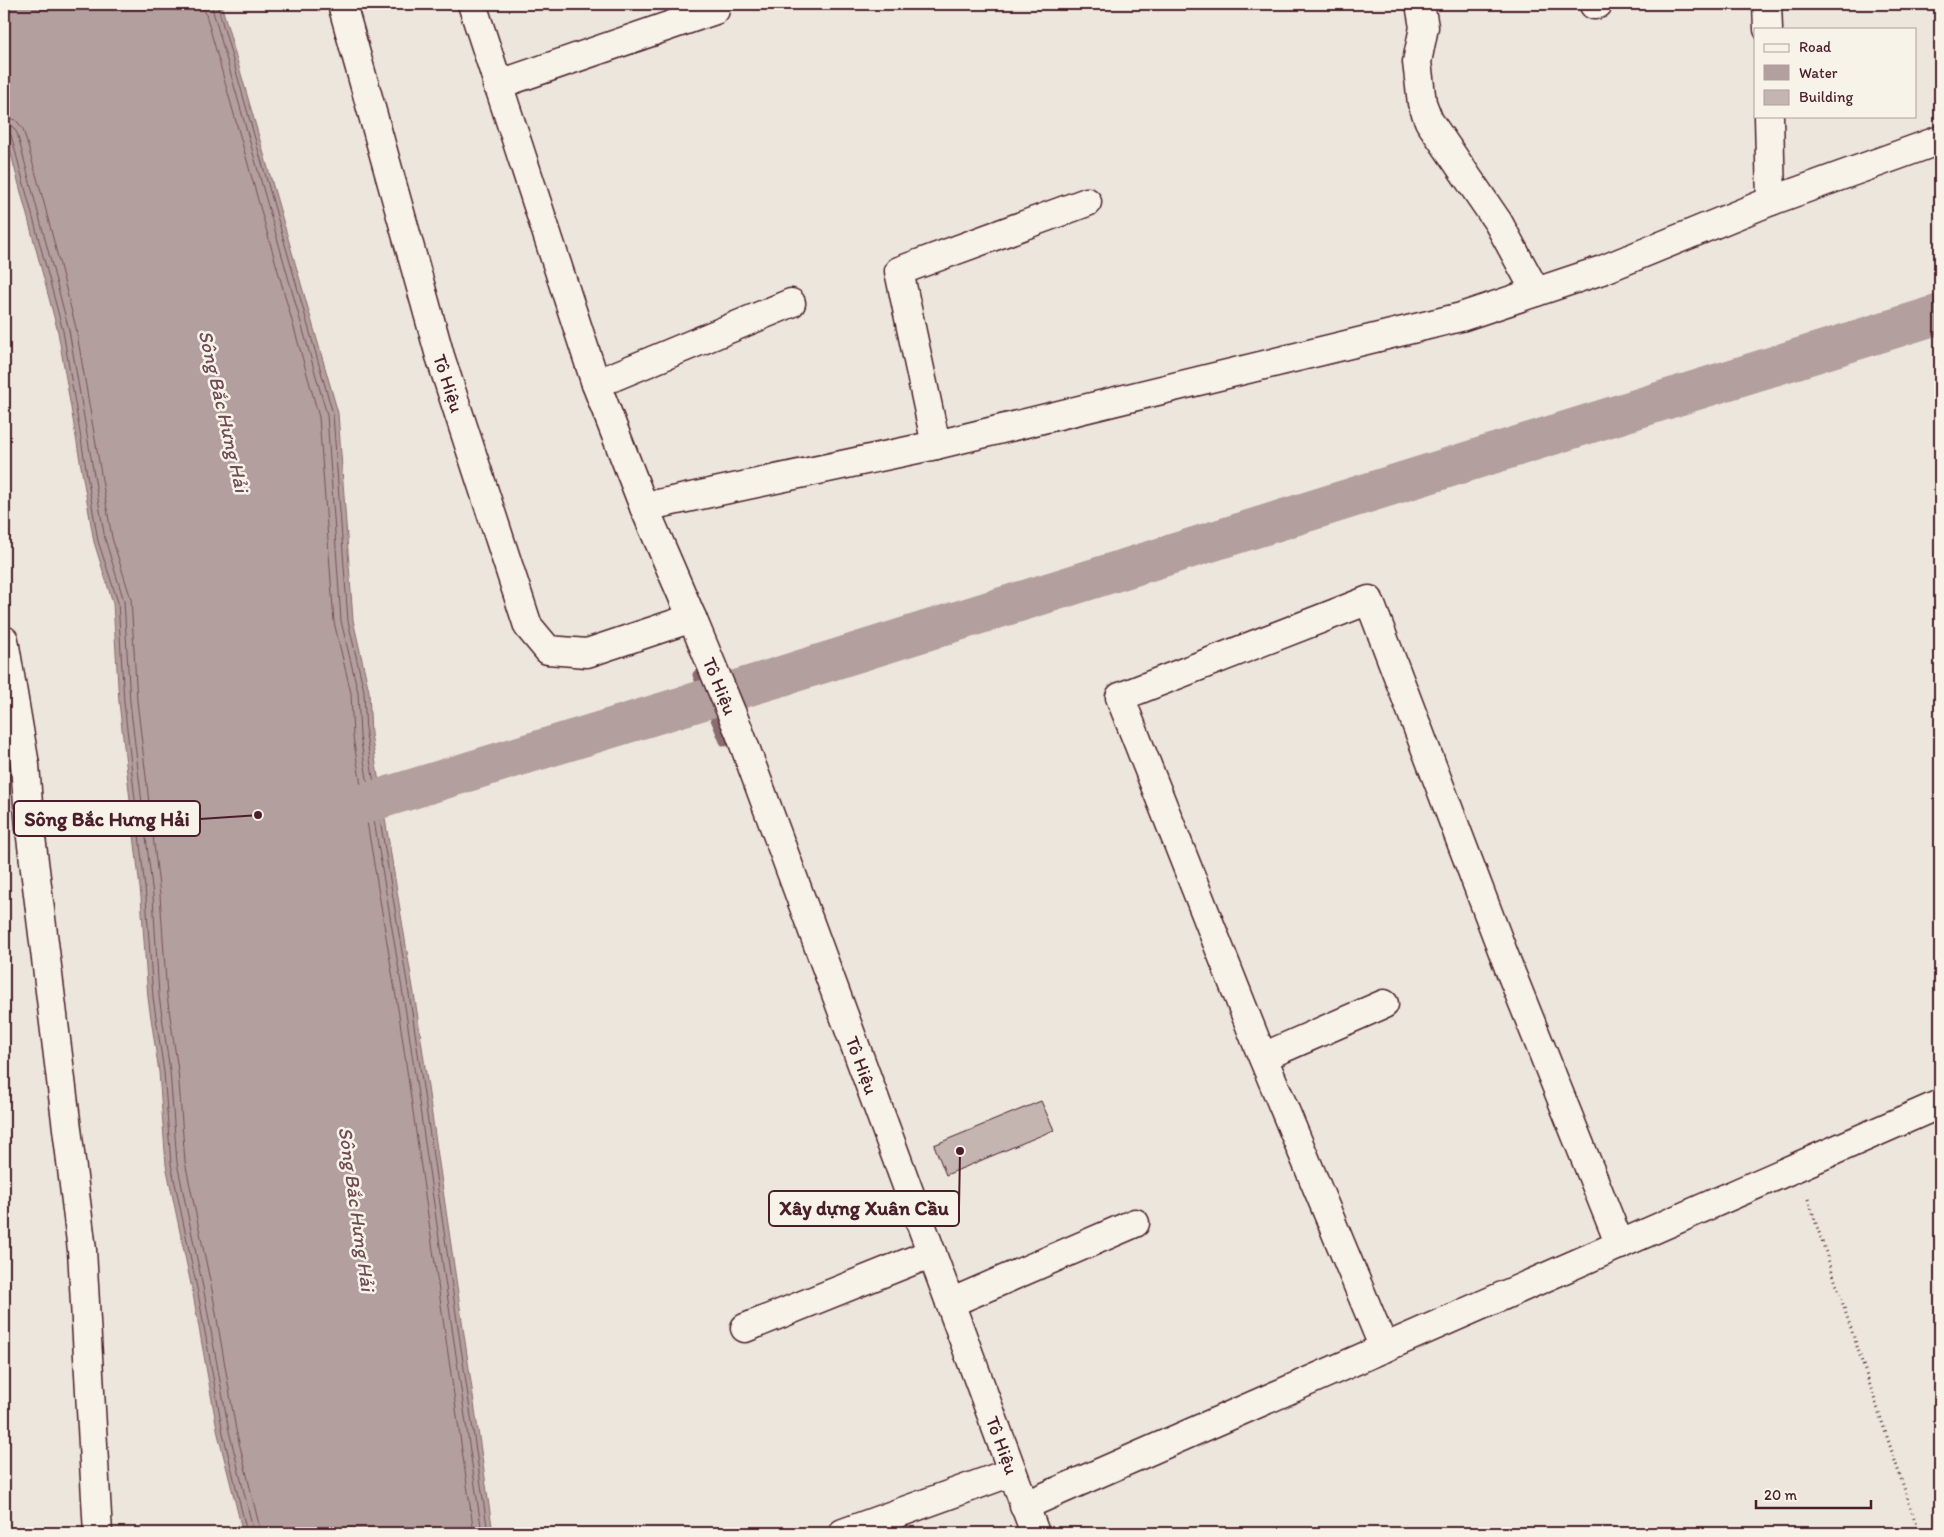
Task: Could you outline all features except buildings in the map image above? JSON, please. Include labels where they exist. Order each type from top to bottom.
[{"type":"street","name":"Tô Hiệu","points":[[342,4],[440,356],[528,626],[548,650],[587,653],[692,618],[739,730],[1035,1533]]},
{"type":"street","points":[[472,4],[596,384],[644,507],[692,618]]},
{"type":"street","points":[[1420,4],[1424,27],[1417,62],[1422,103],[1429,121],[1498,222],[1536,292]]},
{"type":"street","points":[[1767,4],[1768,28]]},
{"type":"street","points":[[497,84],[715,10]]},
{"type":"street","points":[[1769,118],[1771,200]]},
{"type":"street","points":[[644,507],[936,445],[1461,316],[1602,270],[1771,200],[1940,140]]},
{"type":"street","points":[[936,445],[899,271],[1087,202]]},
{"type":"street","points":[[596,384],[791,303]]},
{"type":"street","points":[[1384,1348],[1263,1057],[1120,697],[1369,600],[1509,968],[1620,1245]]},
{"type":"street","points":[[4,640],[24,765],[30,829],[82,1250],[98,1533]]},
{"type":"street","points":[[1263,1057],[1384,1004]]},
{"type":"street","points":[[1024,1506],[1798,1168],[1940,1104]]},
{"type":"street","points":[[950,1303],[1135,1223]]},
{"type":"street","points":[[745,1328],[932,1253]]},
{"type":"street","points":[[843,1533],[1012,1472]]},
{"type":"path","points":[[1798,1168],[1918,1533]]},
{"type":"water","name":"Sông Bắc Hưng Hải","points":[[4,4],[221,4],[338,413],[353,620],[369,691],[371,734],[417,1012],[493,1533],[243,1533],[218,1434],[193,1294],[166,1165],[159,1072],[148,998],[141,897],[119,702],[113,603],[94,542],[58,332],[4,128]]},
{"type":"waterway","points":[[330,814],[785,675],[1940,314]]},
{"type":"waterway","points":[[698,675],[725,741]]},
{"type":"place","name":"Sông Bắc Hưng Hải","points":[[258,815]]},
{"type":"place","name":"Xây dựng Xuân Cầu","points":[[960,1151]]}]
